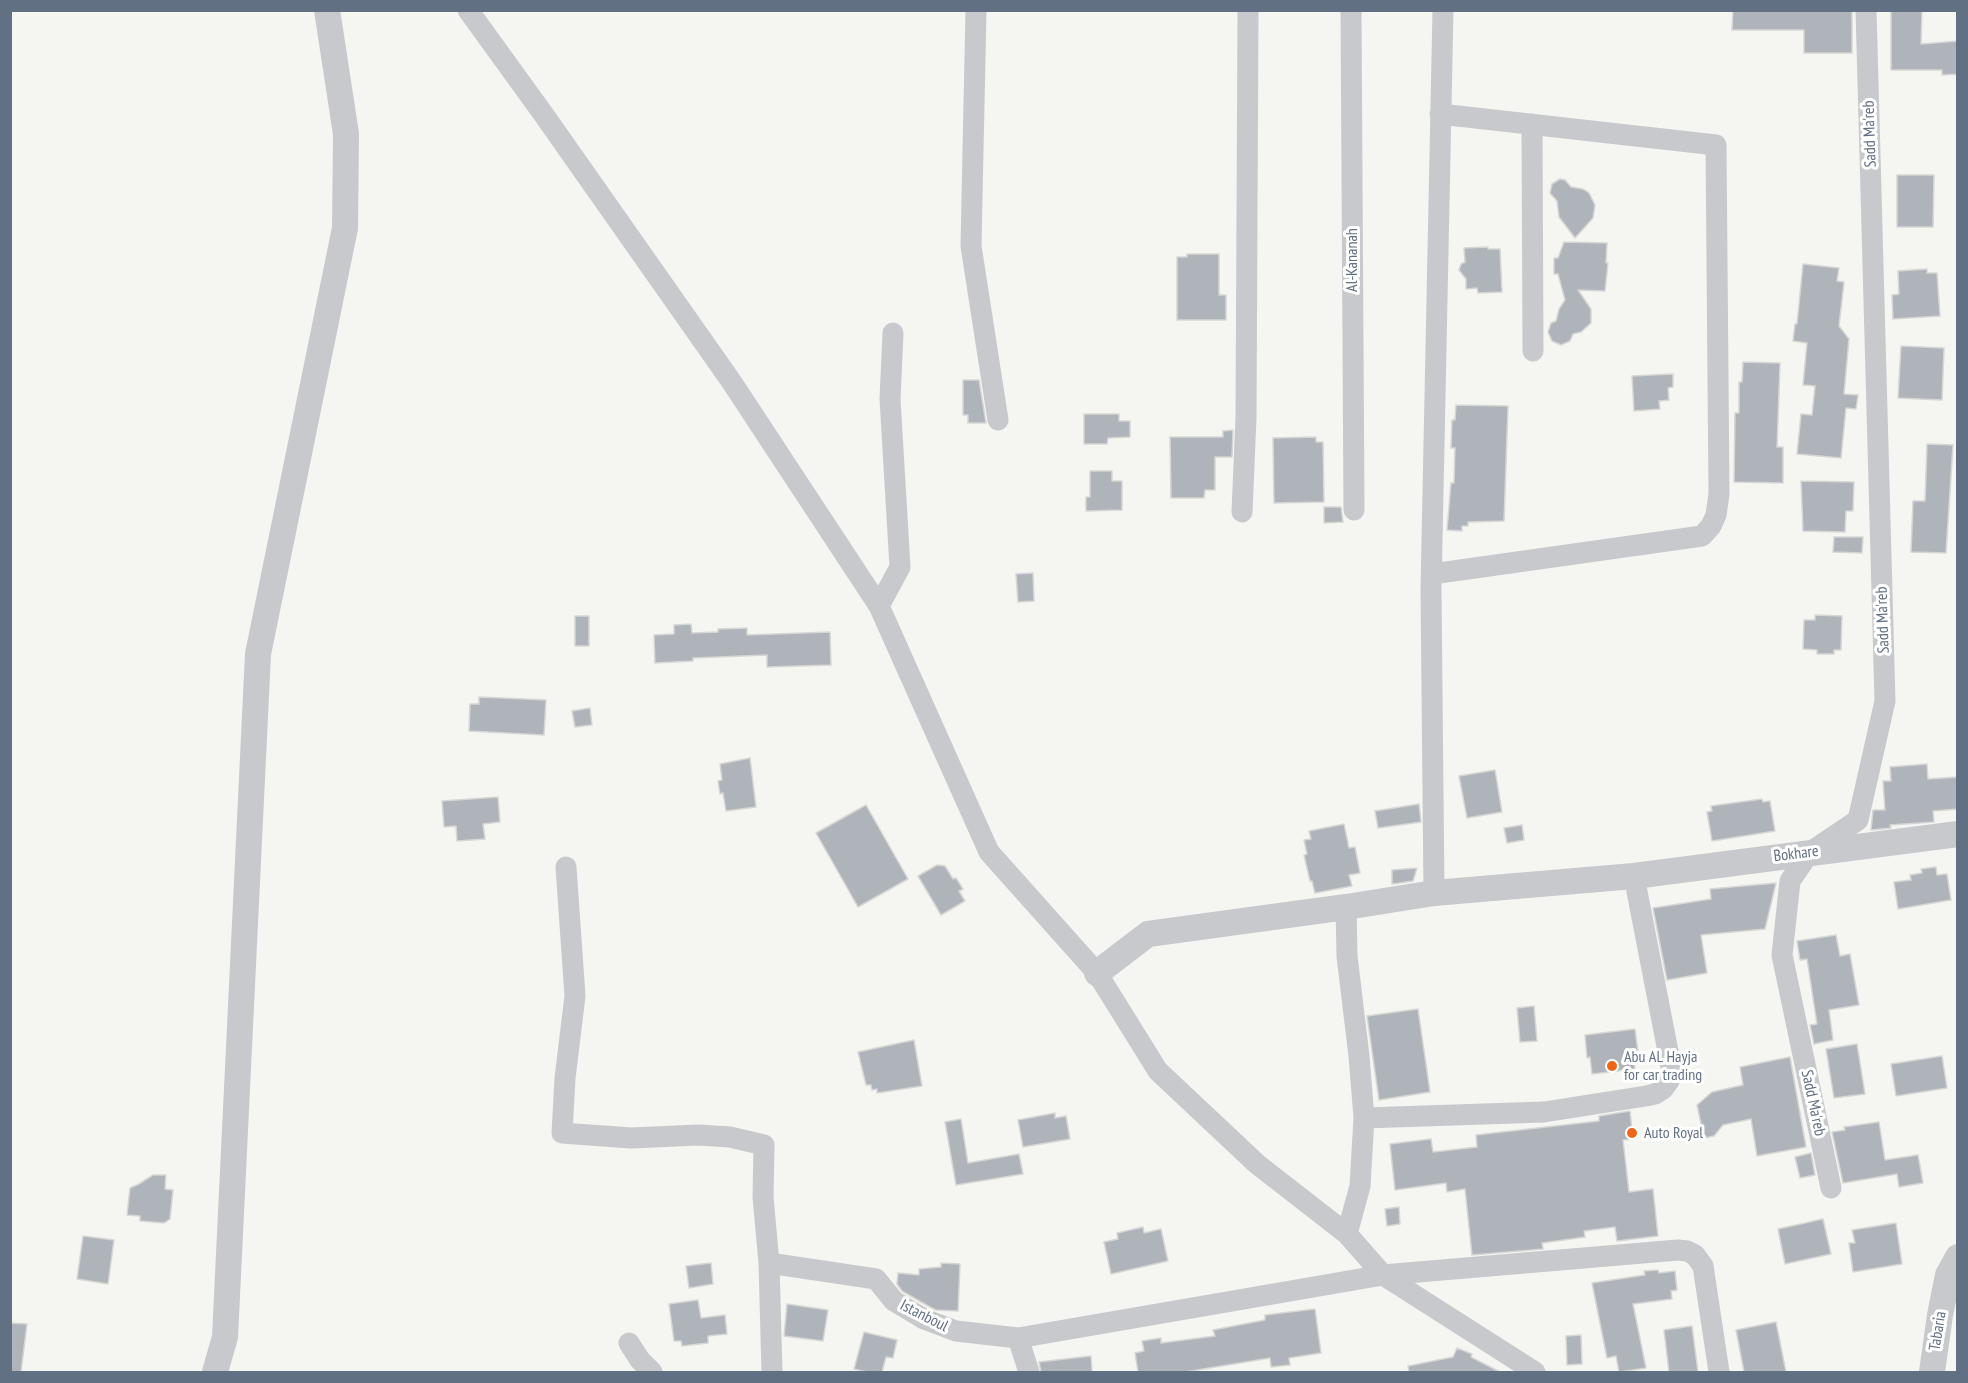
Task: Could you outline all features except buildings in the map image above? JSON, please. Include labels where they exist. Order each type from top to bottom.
[{"type":"street","points":[[215,1372],[225,1337],[258,654],[345,228],[346,134],[327,10]]},
{"type":"street","points":[[468,10],[731,381],[879,606],[989,852],[1097,974],[1158,1071],[1257,1164],[1347,1234],[1383,1275],[1535,1372]]},
{"type":"street","points":[[976,10],[971,246],[998,420]]},
{"type":"street","points":[[1242,512],[1246,418],[1248,10]]},
{"type":"street","name":"Al-Kananah","points":[[1351,10],[1354,510]]},
{"type":"street","points":[[1434,892],[1432,574],[1443,10]]},
{"type":"street","name":"Sadd Ma'reb","points":[[1831,1188],[1782,955],[1790,880],[1809,853],[1858,820],[1885,701],[1866,10]]},
{"type":"street","points":[[1432,574],[1702,536],[1711,526],[1716,515],[1719,494],[1716,145],[1440,114]]},
{"type":"street","points":[[1532,124],[1533,351]]},
{"type":"street","points":[[879,606],[900,567],[890,399],[893,333]]},
{"type":"street","name":"Bokhare","points":[[1097,974],[1148,934],[1346,907],[1434,892],[1634,876],[1958,834]]},
{"type":"street","points":[[566,867],[574,996],[565,1078],[562,1133],[631,1138],[699,1135],[729,1137],[764,1145],[763,1197],[769,1263],[772,1372]]},
{"type":"street","points":[[1364,1118],[1544,1112],[1646,1096],[1663,1089],[1672,1072],[1634,876]]},
{"type":"street","points":[[1346,907],[1347,956],[1364,1118],[1360,1186],[1347,1234]]},
{"type":"street","name":"Istanboul","points":[[769,1263],[875,1278],[894,1301],[924,1319],[956,1331],[1018,1338],[1383,1275],[1618,1254],[1687,1251],[1698,1258],[1705,1270],[1719,1372]]},
{"type":"street","name":"Tabaria","points":[[1932,1372],[1948,1275],[1958,1257]]},
{"type":"street","points":[[1018,1338],[1029,1372]]},
{"type":"street","points":[[629,1343],[640,1360],[652,1372]]},
{"type":"place","name":"Abu AL Hayja for car trading","points":[[1612,1066]]},
{"type":"place","name":"Auto Royal","points":[[1632,1133]]}]
